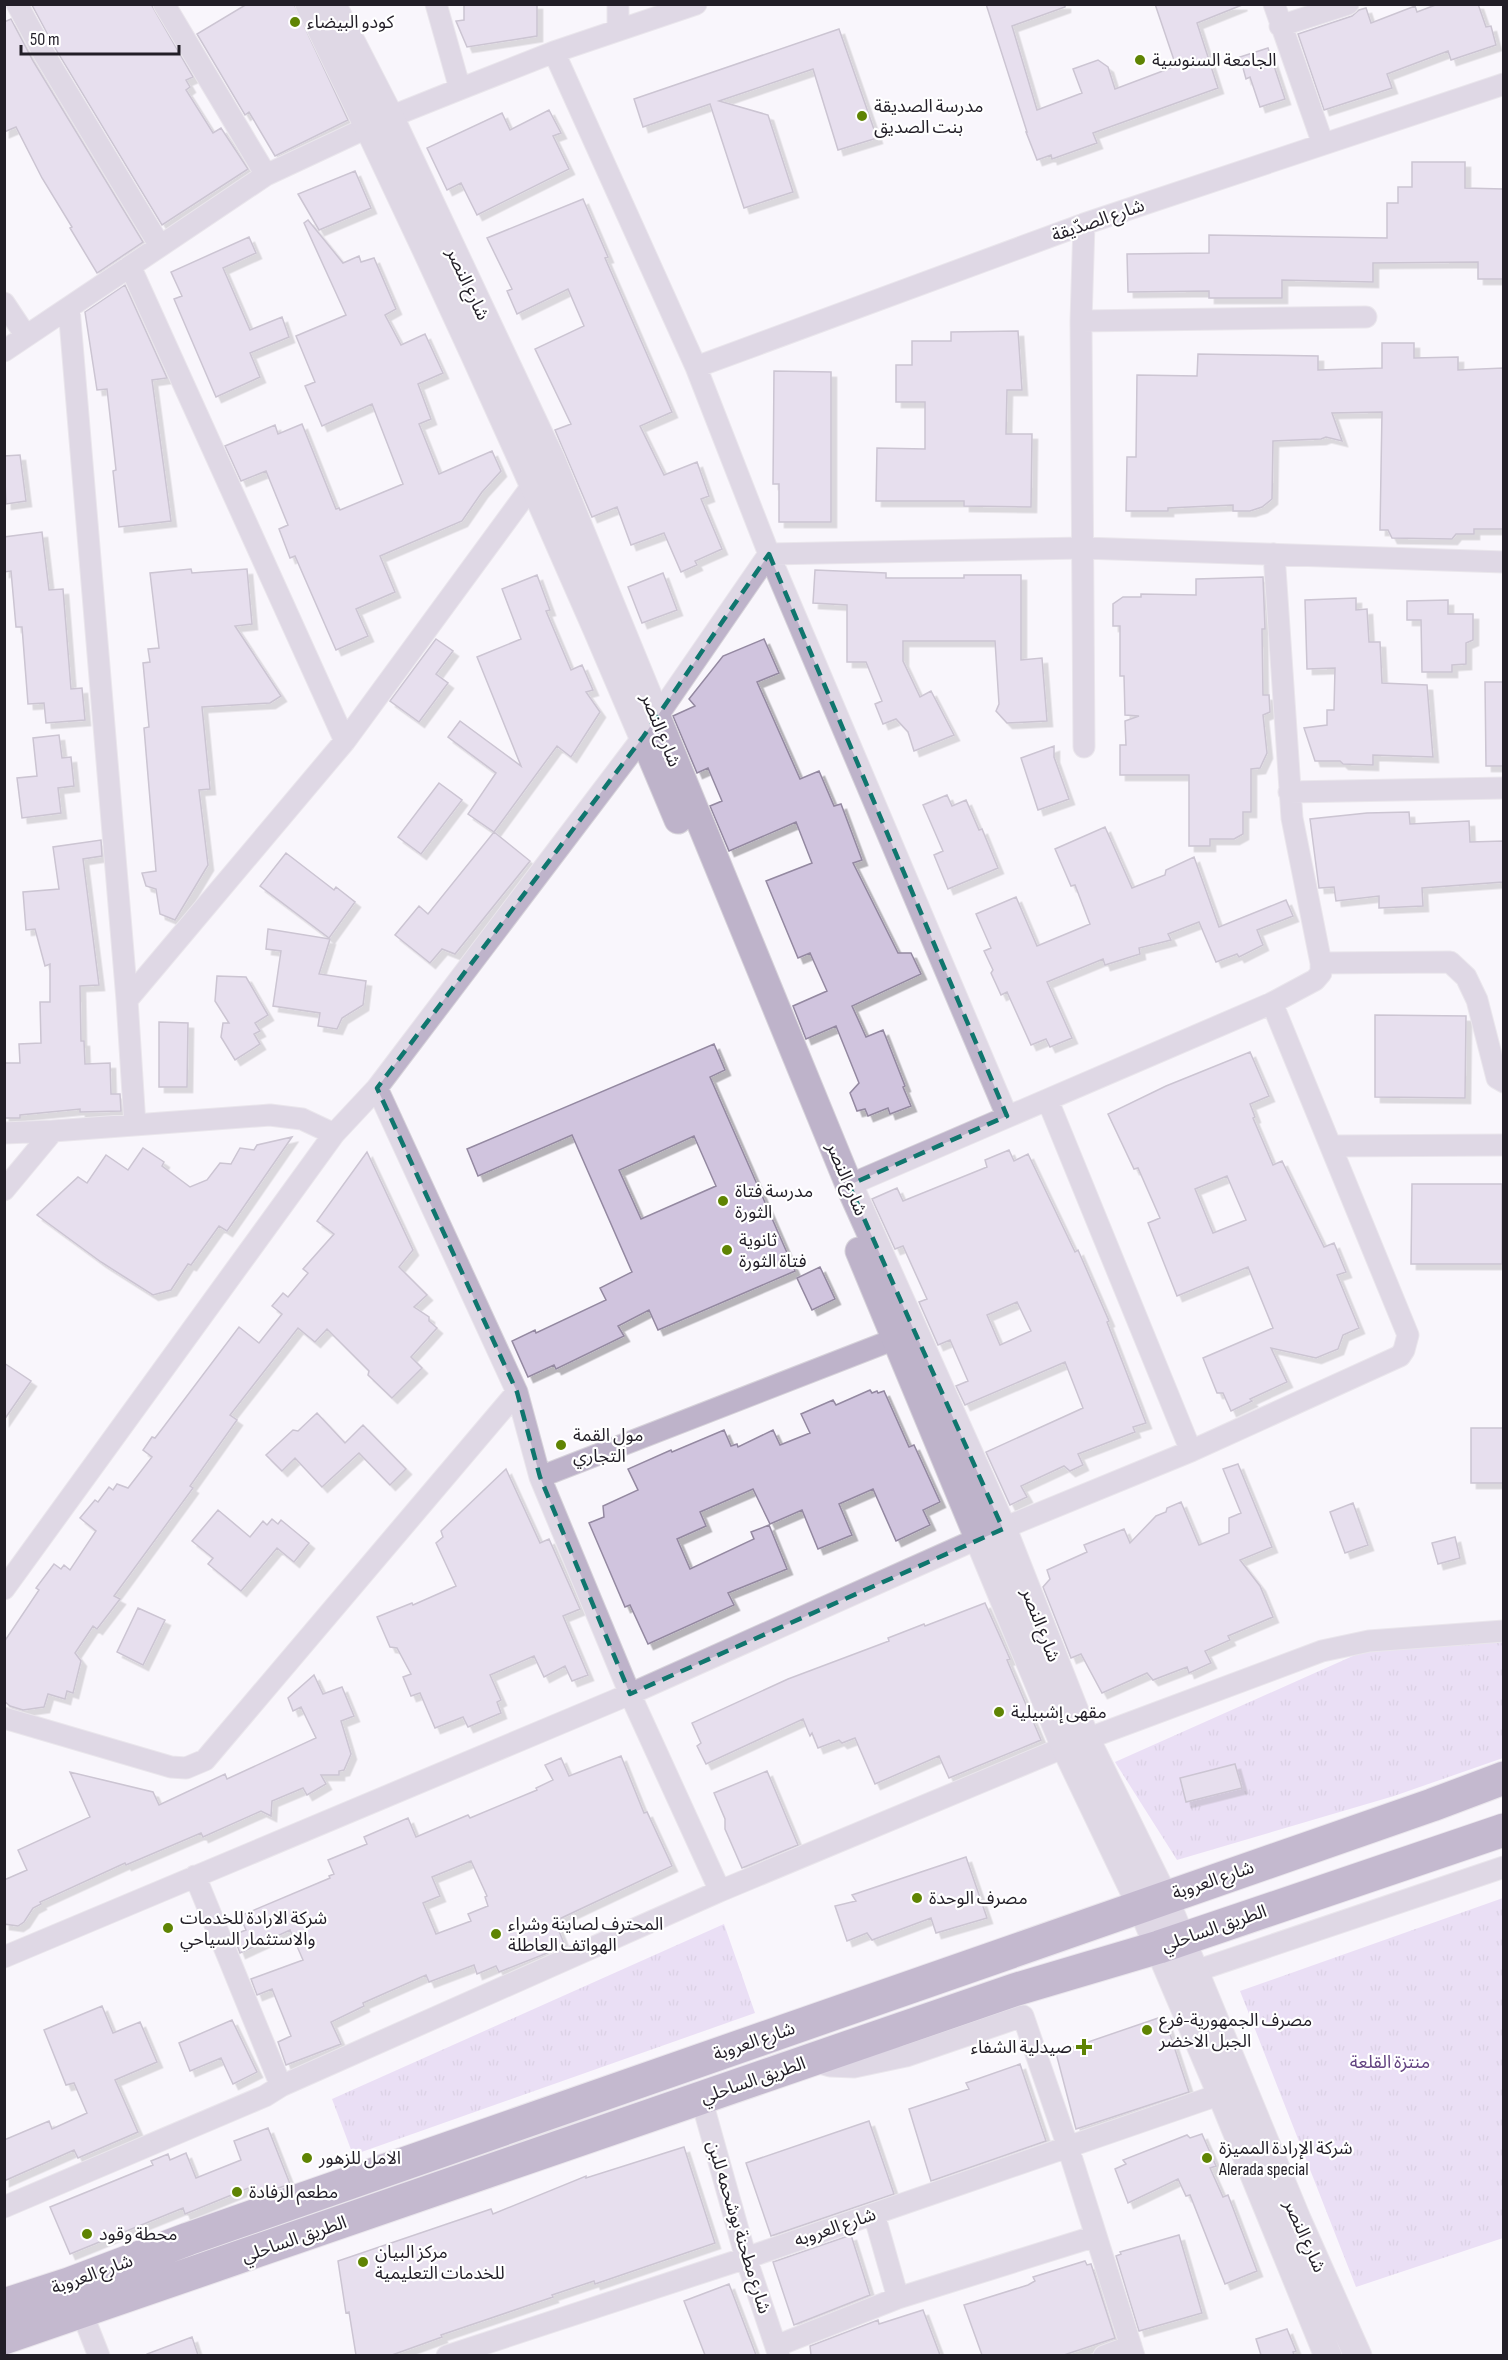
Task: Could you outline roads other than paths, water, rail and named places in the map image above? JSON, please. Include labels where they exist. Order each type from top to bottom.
[{"type":"highway","name":"شارع العروبة","points":[[4,2305],[76,2298],[188,2239],[1432,1805],[1503,1778]]},
{"type":"highway","name":"الطريق الساحلي","points":[[4,2338],[76,2298],[700,2098],[1014,1990],[1170,1943],[1503,1830]]},
{"type":"street","points":[[17,4],[44,54],[160,246]]},
{"type":"street","points":[[164,4],[266,175]]},
{"type":"street","name":"شارع النصر","points":[[309,4],[379,122],[550,459],[650,727],[895,1339],[991,1533]]},
{"type":"street","name":"شارع النصر","points":[[332,4],[379,122],[534,483],[650,727],[849,1185],[1076,1743],[1152,1902],[1358,2355]]},
{"type":"street","points":[[436,4],[460,89]]},
{"type":"street","points":[[618,4],[618,30]]},
{"type":"street","points":[[4,351],[266,175],[379,122],[460,89],[554,52],[696,4]]},
{"type":"street","points":[[1274,4],[1323,144]]},
{"type":"street","points":[[1280,26],[1348,4]]},
{"type":"street","points":[[554,52],[696,367],[769,554],[1007,1116]]},
{"type":"street","name":"شارع الصدّيقة","points":[[696,367],[1083,224],[1503,84]]},
{"type":"street","points":[[1083,224],[1081,321],[1084,747]]},
{"type":"street","points":[[130,266],[345,741]]},
{"type":"street","points":[[4,303],[26,336]]},
{"type":"street","points":[[69,308],[127,1000],[135,1125]]},
{"type":"street","points":[[1081,321],[1366,317]]},
{"type":"street","points":[[127,1000],[345,741],[534,483]]},
{"type":"street","points":[[769,554],[1083,548],[1503,562]]},
{"type":"street","points":[[4,1589],[334,1134],[377,1088],[650,727],[769,554]]},
{"type":"street","points":[[849,1185],[1272,1003],[1315,981],[1321,974],[1322,963],[1292,818],[1274,554]]},
{"type":"street","points":[[1290,792],[1503,788]]},
{"type":"street","points":[[1322,963],[1450,962],[1466,977],[1477,1000],[1497,1078],[1503,1082]]},
{"type":"street","points":[[4,1957],[630,1694],[991,1533],[1191,1451],[1400,1356],[1408,1335],[1272,1003]]},
{"type":"street","points":[[377,1088],[517,1392],[540,1477],[630,1694],[720,1891]]},
{"type":"street","points":[[1048,1101],[1191,1451]]},
{"type":"street","points":[[4,1133],[270,1115],[302,1119],[334,1134]]},
{"type":"street","points":[[4,1190],[53,1131]]},
{"type":"street","points":[[1331,1146],[1503,1145]]},
{"type":"street","points":[[540,1477],[895,1339]]},
{"type":"street","points":[[4,1718],[171,1767],[186,1768],[205,1760],[517,1392]]},
{"type":"street","points":[[4,2207],[265,2096],[281,2086],[720,1891],[1076,1743],[1322,1651],[1368,1641],[1503,1631]]},
{"type":"street","points":[[1184,1975],[1503,1867]]},
{"type":"street","points":[[195,1876],[281,2086]]},
{"type":"street","name":"شارع النصر","points":[[1184,1975],[1221,2094],[1328,2355]]},
{"type":"street","points":[[809,2060],[830,2066],[854,2067],[906,2056],[1023,2016],[1068,2147],[1133,2351],[1104,2355]]},
{"type":"street","name":"شارع العروبه","points":[[447,2355],[746,2258],[1221,2094]]},
{"type":"street","name":"شارع مطحنة بوشحمه للبن","points":[[700,2098],[746,2258],[778,2351]]},
{"type":"street","points":[[874,2214],[898,2298]]},
{"type":"street","points":[[778,2351],[898,2298],[1096,2236]]},
{"type":"street","points":[[76,2298],[99,2355]]},
{"type":"place","name":"كودو البيضاء","points":[[295,22]]},
{"type":"place","name":"الجامعة السنوسية","points":[[1140,60]]},
{"type":"place","name":"مدرسة الصديقة بنت الصديق","points":[[862,116]]},
{"type":"place","name":"مدرسة فتاة الثورة","points":[[723,1201]]},
{"type":"place","name":"ثانوية فتاة الثورة","points":[[727,1250]]},
{"type":"place","name":"مول القمة التجاري","points":[[561,1445]]},
{"type":"place","name":"مقهى إشبيلية","points":[[999,1712]]},
{"type":"place","name":"مصرف الوحدة","points":[[917,1898]]},
{"type":"place","name":"شركة الارادة للخدمات والاستثمار السياحي","points":[[168,1928]]},
{"type":"place","name":"المحترف لصاينة وشراء الهواتف العاطلة","points":[[496,1934]]},
{"type":"place","name":"مصرف الجمهورية-فرع الجبل الاخضر","points":[[1147,2030]]},
{"type":"place","name":"صيدلية الشفاء","points":[[1084,2047]]},
{"type":"place","name":"الامل للزهور","points":[[307,2158]]},
{"type":"place","name":"شركة الإرادة المميزة Alerada special","points":[[1207,2158]]},
{"type":"place","name":"مطعم الرفادة","points":[[237,2192]]},
{"type":"place","name":"محطة وقود","points":[[87,2234]]},
{"type":"place","name":"مركز البيان للخدمات التعليمية","points":[[363,2262]]},
{"type":"park label","name":"منتزة القلعة","points":[[1390,2062]]}]
